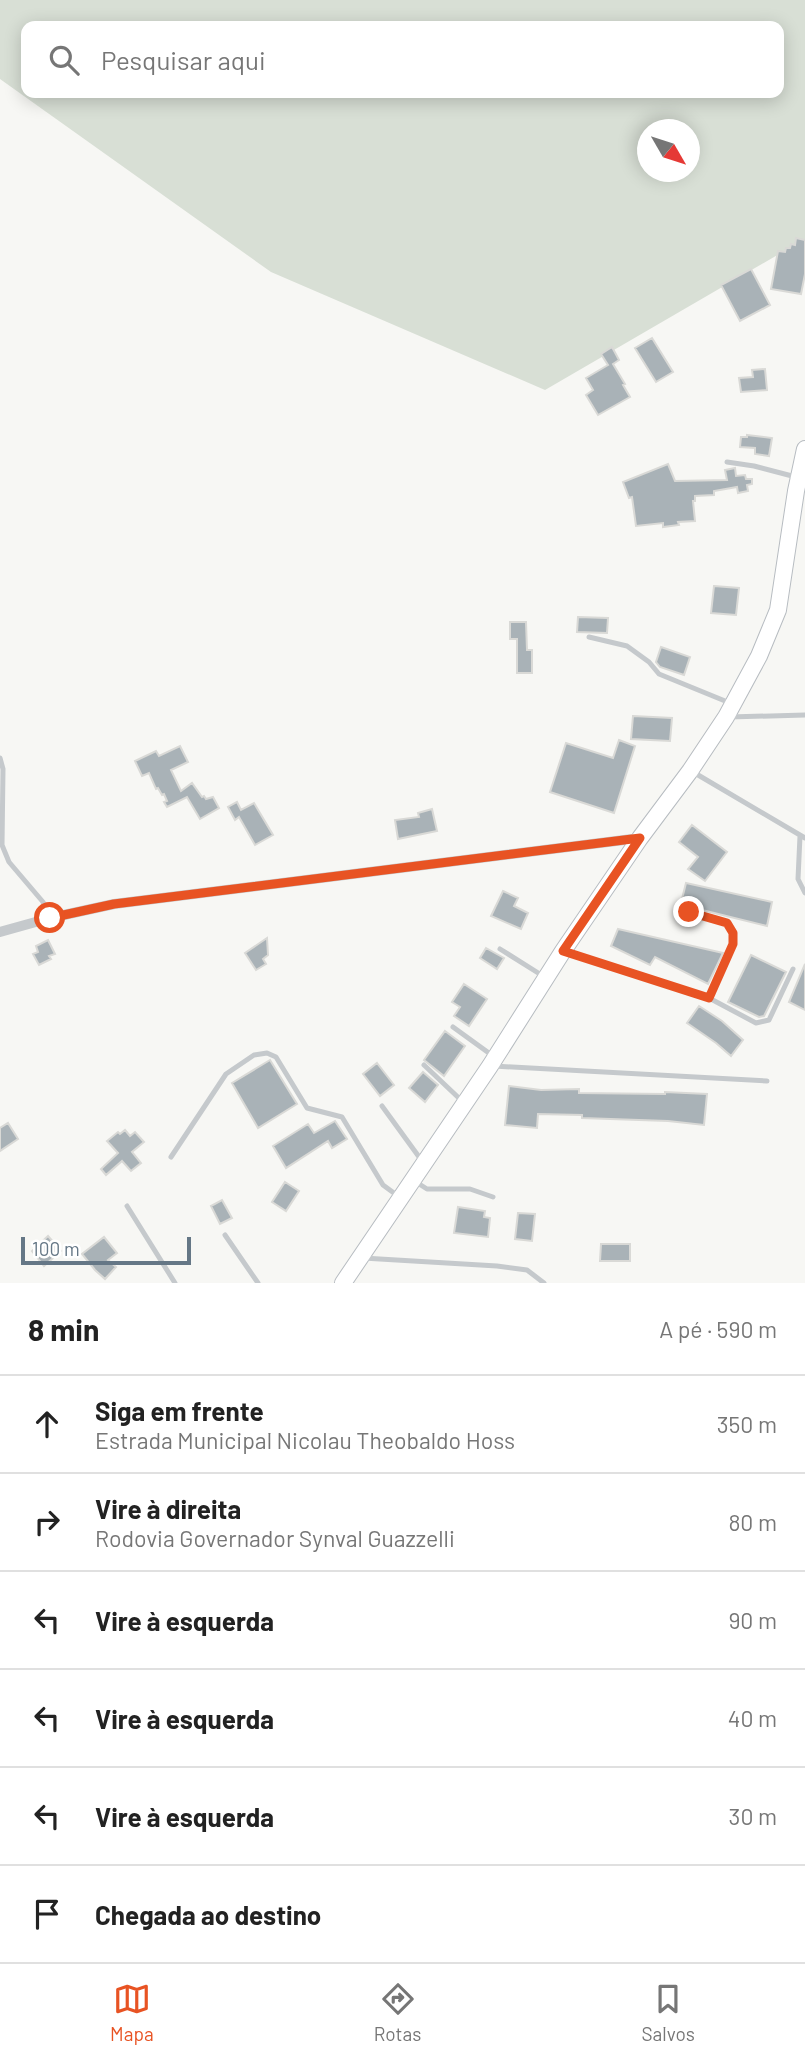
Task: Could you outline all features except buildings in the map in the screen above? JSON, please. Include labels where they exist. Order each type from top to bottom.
[{"type":"main road","points":[[343,1283],[493,1062],[563,951],[640,838],[690,771],[759,656],[778,610],[805,449]]},
{"type":"street","points":[[0,932],[114,904],[640,838]]},
{"type":"lane","points":[[727,462],[799,478]]},
{"type":"lane","points":[[589,637],[627,646],[649,662],[659,674],[729,710],[805,715]]},
{"type":"lane","points":[[0,758],[3,769],[2,845],[9,862],[43,902],[50,918]]},
{"type":"lane","points":[[690,771],[802,837],[798,879],[805,893]]},
{"type":"lane","points":[[689,912],[727,923],[733,933],[733,944],[709,998]]},
{"type":"lane","points":[[500,949],[546,978]]},
{"type":"lane","points":[[563,951],[709,998],[756,1023],[769,1020],[793,969]]},
{"type":"lane","points":[[453,1027],[493,1062],[766,1081]]},
{"type":"lane","points":[[171,1157],[226,1074],[254,1055],[267,1053],[276,1057],[307,1108],[342,1116],[383,1185],[401,1198]]},
{"type":"lane","points":[[424,1065],[465,1103]]},
{"type":"lane","points":[[382,1106],[424,1164]]},
{"type":"lane","points":[[413,1180],[427,1189],[470,1189],[493,1197]]},
{"type":"lane","points":[[127,1206],[175,1283]]},
{"type":"lane","points":[[225,1235],[258,1283]]},
{"type":"lane","points":[[360,1257],[527,1270],[544,1283]]},
{"type":"shaded area","points":[[0,0],[805,0],[805,239],[545,390],[271,272],[27,98],[784,98],[784,21],[21,21],[21,94],[0,79]]},
{"type":"route","points":[[50,918],[114,904],[209,891],[640,838],[563,951],[709,998],[733,944],[733,933],[727,923],[689,912]]}]
